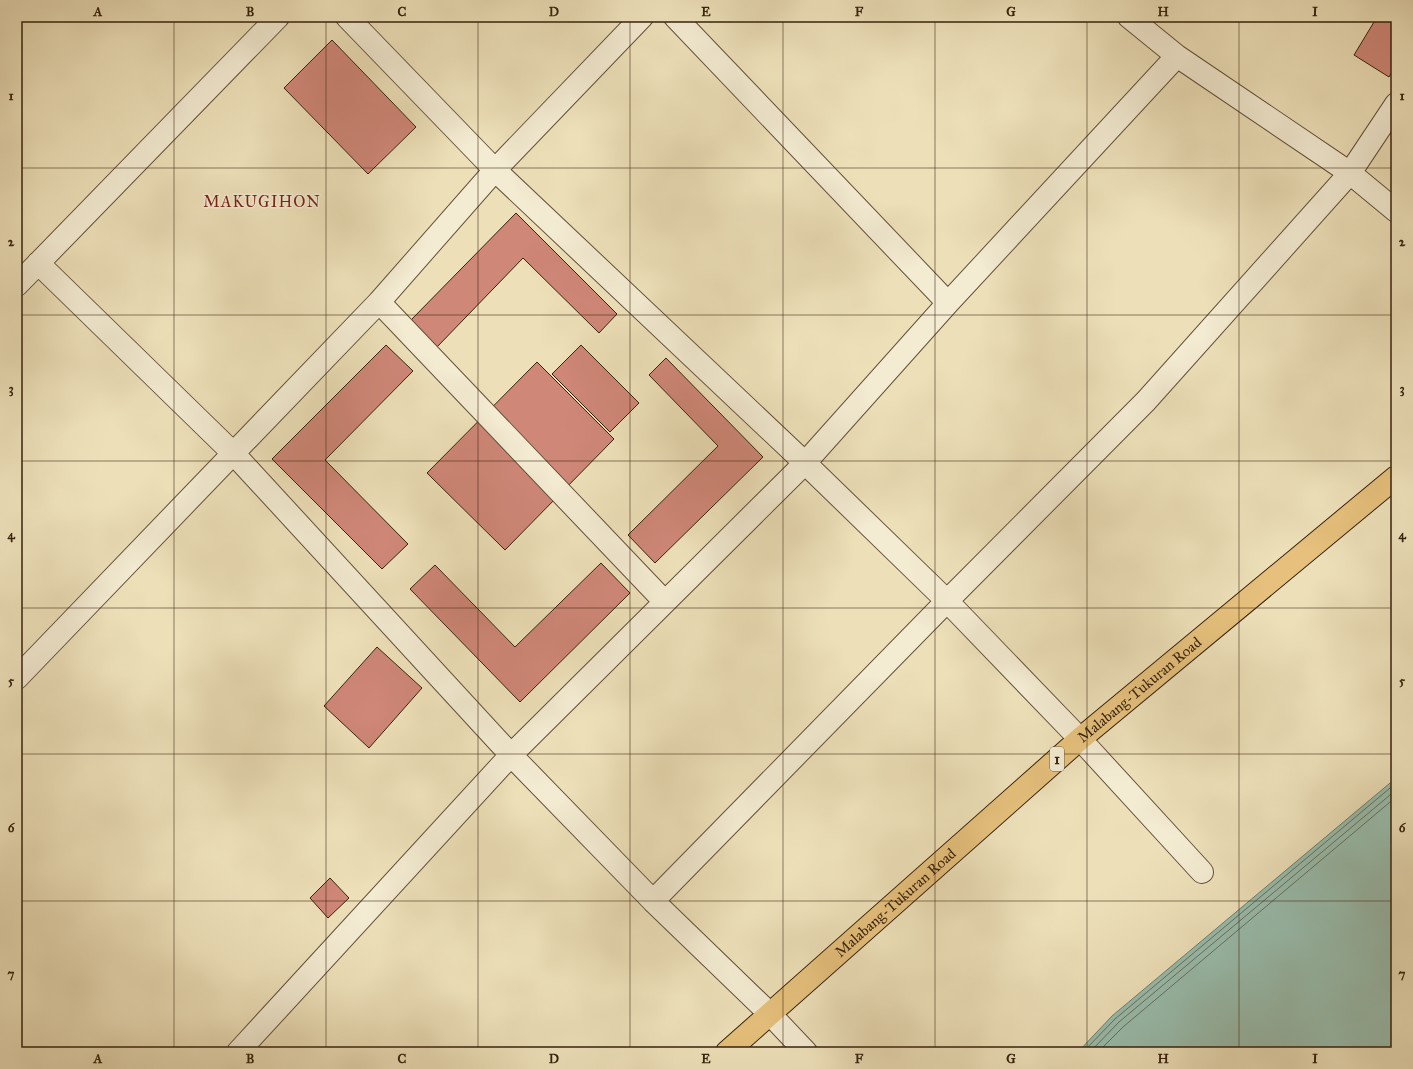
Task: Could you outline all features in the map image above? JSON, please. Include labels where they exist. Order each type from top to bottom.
[{"type":"highway","name":"Malabang-Tukuran Road","points":[[727,1052],[1080,739],[1396,477]]},
{"type":"street","points":[[17,285],[278,17]]},
{"type":"street","points":[[347,17],[495,170],[805,463],[947,601],[1080,739],[1202,872]]},
{"type":"street","points":[[17,678],[234,454],[378,302],[495,170],[642,17]]},
{"type":"street","points":[[674,17],[948,303]]},
{"type":"street","points":[[1129,17],[1177,56],[1350,173],[1396,211]]},
{"type":"street","points":[[238,1052],[511,755],[805,463],[948,303],[1177,56]]},
{"type":"street","points":[[653,901],[947,601],[1146,401],[1350,173],[1396,104]]},
{"type":"street","points":[[38,263],[234,454],[511,755],[653,901],[770,1014],[806,1052]]},
{"type":"street","points":[[378,302],[665,602]]},
{"type":"water","points":[[1396,778],[1396,1052],[1078,1052],[1112,1016]]},
{"type":"building","points":[[1377,17],[1396,17],[1396,65],[1389,77],[1354,55]]},
{"type":"building","points":[[332,40],[416,127],[368,174],[284,88]]},
{"type":"building","points":[[1396,185],[1396,198],[1390,194]]},
{"type":"building","points":[[516,213],[617,314],[599,333],[523,258],[437,347],[410,321]]},
{"type":"building","points":[[386,345],[413,371],[325,460],[408,544],[382,569],[272,459]]},
{"type":"building","points":[[581,345],[639,403],[610,432],[552,374]]},
{"type":"building","points":[[666,358],[763,457],[655,563],[628,535],[718,446],[649,375]]},
{"type":"building","points":[[537,362],[614,439],[505,550],[427,473]]},
{"type":"building","points":[[601,563],[630,593],[520,702],[410,589],[435,565],[515,647]]},
{"type":"building","points":[[377,647],[422,688],[369,748],[324,706]]},
{"type":"building","points":[[330,878],[349,898],[328,918],[310,898]]},
{"type":"district","name":"MAKUGIHON","points":[[262,201]]}]
